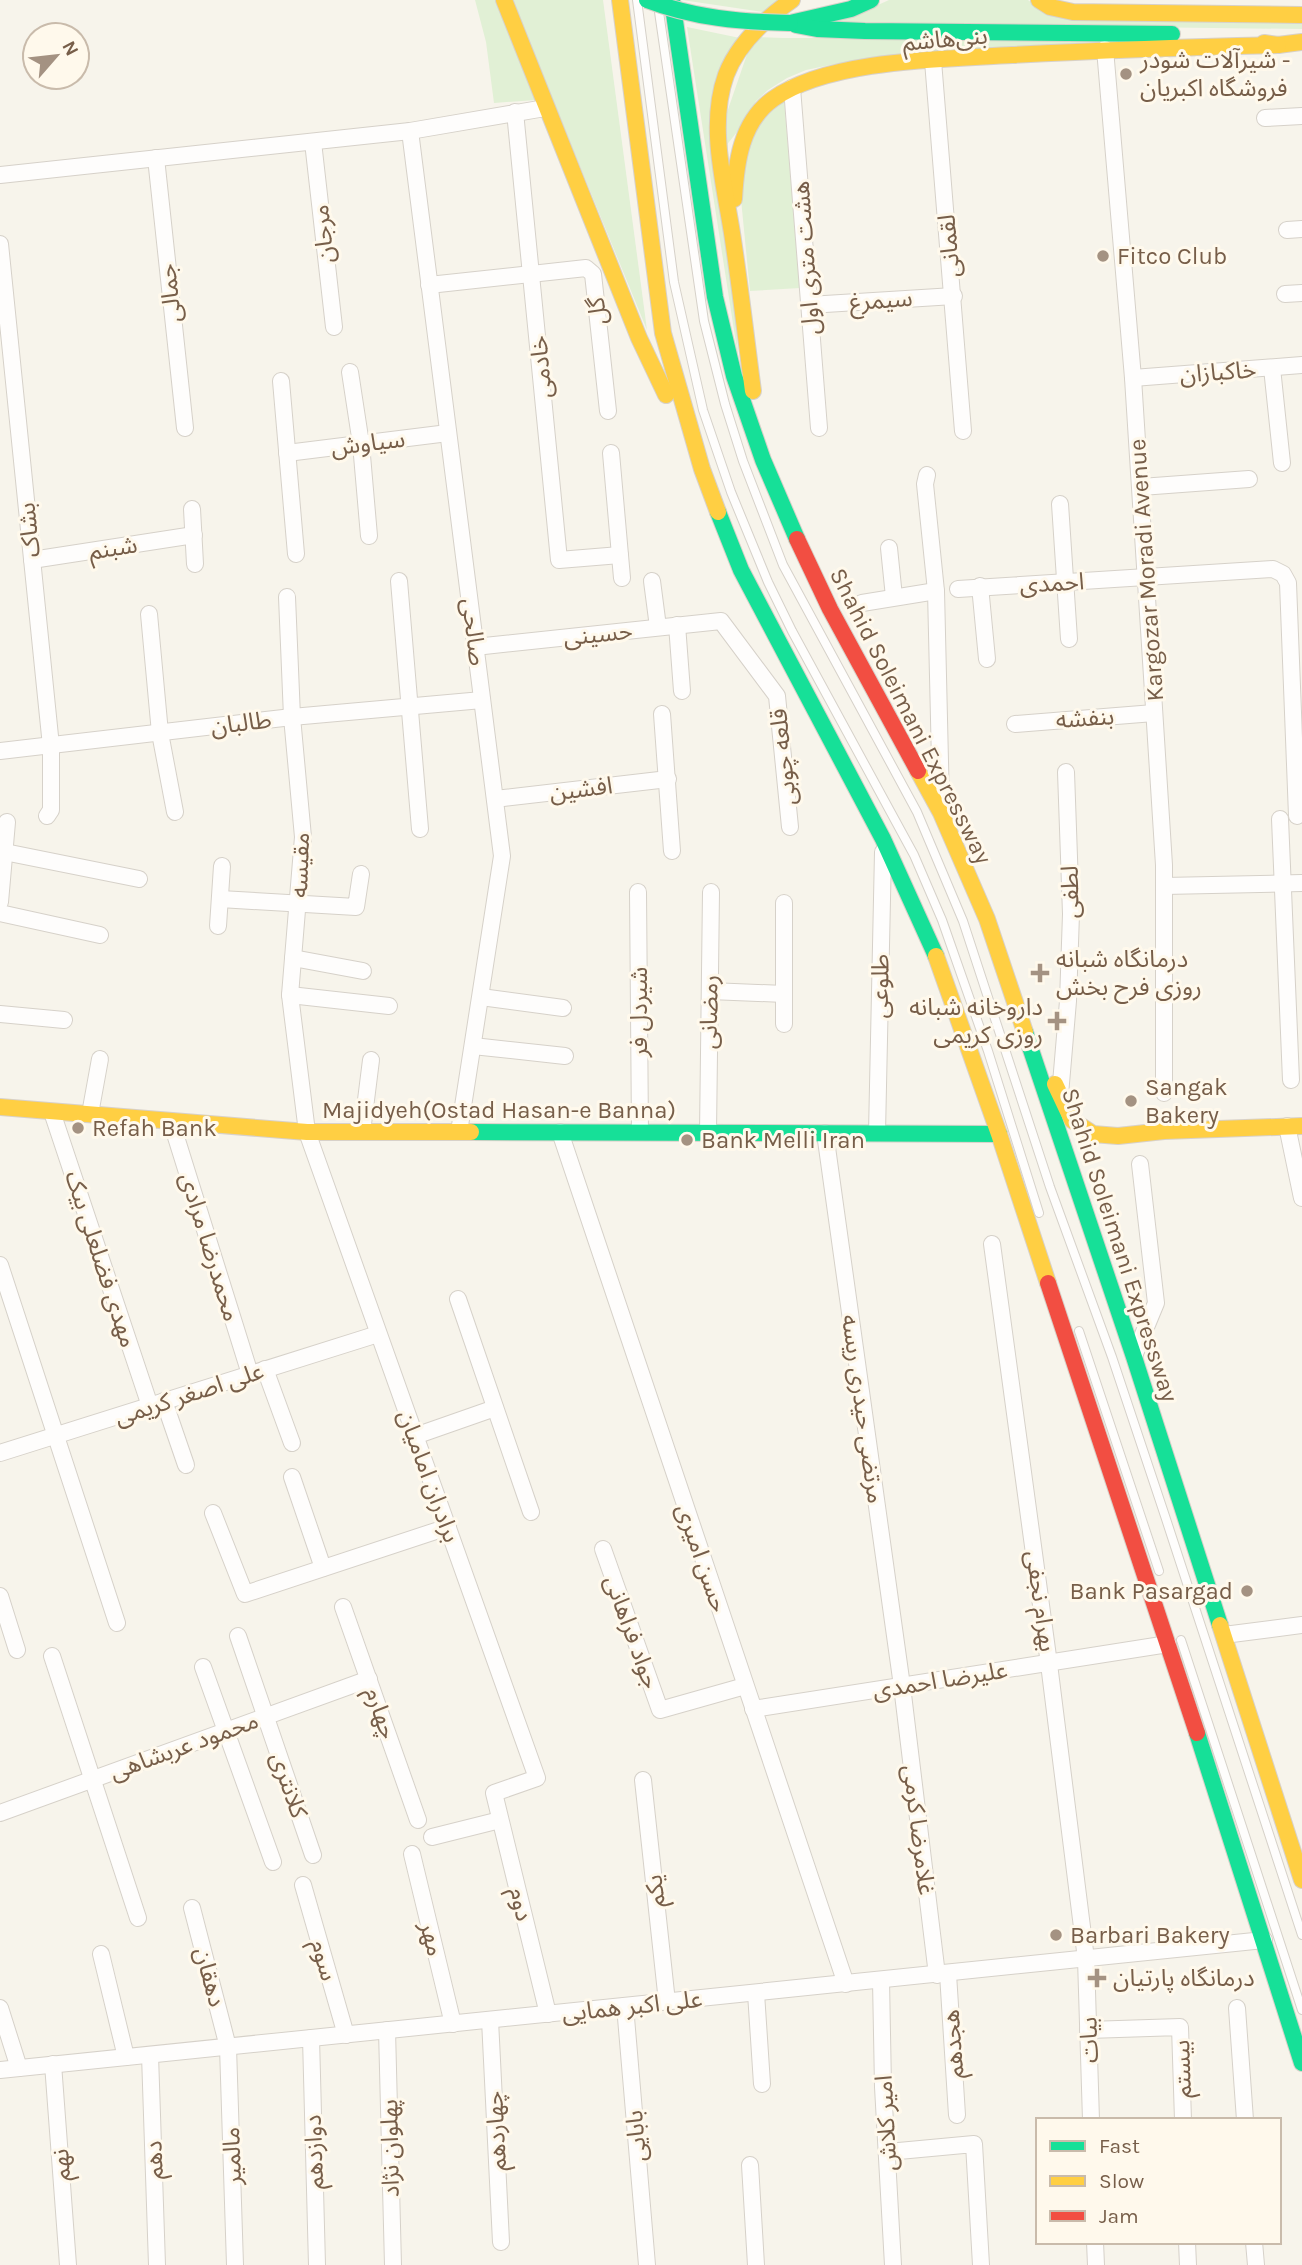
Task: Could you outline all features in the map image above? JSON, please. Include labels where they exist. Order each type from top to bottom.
[{"type":"main road","points":[[504,0],[639,338],[702,469],[741,570],[883,839],[938,961],[1174,1640],[1302,2063]]},
{"type":"main road","points":[[620,0],[663,332],[702,469]]},
{"type":"main road","points":[[647,0],[685,13],[715,19],[790,23],[817,29],[1175,34],[1278,45],[1302,42]]},
{"type":"main road","name":"Shahid Soleimani Expressway","points":[[672,0],[715,297],[734,376],[763,460],[830,609],[941,813],[987,919],[1134,1357],[1302,1880]]},
{"type":"main road","points":[[763,460],[720,141],[720,107],[723,84],[745,41],[759,25],[792,0]]},
{"type":"main road","points":[[790,23],[851,9],[871,0]]},
{"type":"main road","points":[[1039,0],[1049,7],[1073,12],[1302,15]]},
{"type":"main road","name":"بنی‌هاشم","points":[[732,239],[735,181],[744,134],[757,114],[773,99],[812,79],[933,61],[1105,49],[1278,45]]},
{"type":"main road","points":[[987,919],[1065,1108],[1079,1126],[1093,1134],[1105,1136],[1294,1126]]},
{"type":"main road","name":"Majidyeh(Ostad Hasan-e Banna)","points":[[0,1107],[307,1132],[999,1134]]},
{"type":"street","name":"Kargozar Moradi Avenue","points":[[1105,49],[1141,486],[1164,886],[1164,1093]]},
{"type":"street","name":"لقمانی","points":[[933,61],[963,431]]},
{"type":"street","name":"هشت متری اول","points":[[792,88],[819,428]]},
{"type":"street","points":[[0,175],[410,131],[545,108]]},
{"type":"street","name":"خادمی","points":[[515,112],[559,560],[620,555]]},
{"type":"street","points":[[1265,118],[1302,116]]},
{"type":"street","name":"صالحی","points":[[410,131],[502,856],[460,1132]]},
{"type":"street","name":"مرجان","points":[[313,142],[334,327]]},
{"type":"street","name":"جمالی","points":[[156,158],[185,428]]},
{"type":"street","name":"بشاک","points":[[0,244],[51,746],[51,810],[47,816]]},
{"type":"street","name":"گل","points":[[532,274],[586,268],[593,275],[608,411]]},
{"type":"street","points":[[429,285],[532,274]]},
{"type":"street","name":"سیمرغ","points":[[809,305],[954,296]]},
{"type":"street","name":"خاکبازان","points":[[1133,378],[1302,365]]},
{"type":"street","points":[[1272,368],[1282,463]]},
{"type":"street","points":[[350,372],[361,444],[369,536]]},
{"type":"street","points":[[281,381],[296,554]]},
{"type":"street","name":"سیاوش","points":[[288,453],[448,433]]},
{"type":"street","points":[[611,453],[622,578]]},
{"type":"street","points":[[927,475],[925,484],[936,592],[941,813]]},
{"type":"street","points":[[1141,486],[1249,479]]},
{"type":"street","points":[[1060,504],[1069,639]]},
{"type":"street","points":[[192,509],[195,564]]},
{"type":"street","name":"شبنم","points":[[32,560],[194,535]]},
{"type":"street","points":[[889,548],[894,597]]},
{"type":"street","name":"احمدی","points":[[958,589],[1273,569],[1283,573],[1288,583],[1297,816]]},
{"type":"street","points":[[399,581],[420,829]]},
{"type":"street","points":[[652,581],[658,627]]},
{"type":"street","points":[[980,586],[987,659]]},
{"type":"street","points":[[862,603],[936,592]]},
{"type":"street","name":"مقیسه","points":[[287,597],[292,717],[303,837],[290,995],[307,1132]]},
{"type":"street","points":[[149,614],[160,733],[175,812]]},
{"type":"street","name":"حسینی","points":[[475,647],[721,621]]},
{"type":"street","name":"قلعه چوبی","points":[[721,621],[777,696],[790,827]]},
{"type":"street","points":[[677,625],[682,691]]},
{"type":"street","name":"طالبان","points":[[0,751],[292,717],[482,700]]},
{"type":"street","name":"بنفشه","points":[[1015,724],[1154,713]]},
{"type":"street","points":[[662,714],[672,851]]},
{"type":"street","name":"لطفی","points":[[1060,1096],[1068,1000],[1071,914],[1066,772]]},
{"type":"street","name":"افشین","points":[[495,799],[668,779]]},
{"type":"street","points":[[1280,819],[1291,1080]]},
{"type":"street","points":[[0,899],[7,822]]},
{"type":"street","name":"طلوعی","points":[[877,1133],[883,839]]},
{"type":"street","points":[[3,851],[139,878]]},
{"type":"street","points":[[218,926],[222,866]]},
{"type":"street","points":[[220,899],[356,906],[361,874]]},
{"type":"street","points":[[1164,886],[1302,883]]},
{"type":"street","name":"شیردل فر","points":[[638,892],[640,1132]]},
{"type":"street","name":"رمضانی","points":[[708,1133],[711,892]]},
{"type":"street","points":[[784,903],[784,1024]]},
{"type":"street","points":[[0,913],[100,935]]},
{"type":"street","points":[[293,958],[363,971]]},
{"type":"street","points":[[710,991],[784,994]]},
{"type":"street","points":[[290,995],[390,1006]]},
{"type":"street","points":[[481,997],[563,1008]]},
{"type":"street","points":[[0,1014],[64,1020]]},
{"type":"street","points":[[473,1046],[565,1056]]},
{"type":"street","points":[[90,1114],[100,1059]]},
{"type":"street","points":[[362,1132],[370,1060]]},
{"type":"street","name":"مهدی فضلعلی بیک","points":[[52,1112],[157,1404],[186,1465]]},
{"type":"street","name":"محمدرضا مرادی","points":[[171,1121],[258,1372],[292,1443]]},
{"type":"street","points":[[1294,1126],[1302,1198]]},
{"type":"street","name":"برادران امامیان","points":[[307,1132],[537,1778],[494,1793]]},
{"type":"street","name":"حسن امیری","points":[[560,1132],[846,1984]]},
{"type":"street","name":"مرتضی حیدری ریسه","points":[[825,1133],[902,1686]]},
{"type":"street","points":[[1134,1357],[1156,1303],[1140,1164]]},
{"type":"street","name":"بهرام نجفی","points":[[992,1244],[1086,1959]]},
{"type":"street","points":[[0,1265],[117,1623]]},
{"type":"street","points":[[458,1299],[531,1512]]},
{"type":"street","name":"علی اصغر کریمی","points":[[0,1453],[378,1334]]},
{"type":"street","points":[[415,1436],[495,1408]]},
{"type":"street","points":[[292,1477],[323,1568]]},
{"type":"street","points":[[213,1513],[245,1594],[447,1527]]},
{"type":"street","name":"جواد فراهانی","points":[[603,1549],[660,1710],[745,1686]]},
{"type":"street","points":[[0,1596],[17,1650]]},
{"type":"street","name":"چهارم","points":[[343,1606],[418,1820]]},
{"type":"street","points":[[1224,1635],[1302,1625]]},
{"type":"street","name":"کلانتری","points":[[238,1636],[313,1855]]},
{"type":"street","name":"علیرضا احمدی","points":[[753,1709],[1049,1664],[1174,1640]]},
{"type":"street","points":[[52,1656],[138,1918]]},
{"type":"street","points":[[203,1667],[273,1863]]},
{"type":"street","name":"محمود عربشاهی","points":[[0,1813],[369,1679]]},
{"type":"street","name":"غلامرضا کرمی","points":[[902,1686],[943,1974]]},
{"type":"street","name":"یکم","points":[[643,1780],[667,2002]]},
{"type":"street","name":"دوم","points":[[494,1793],[548,2014]]},
{"type":"street","points":[[432,1837],[500,1820]]},
{"type":"street","name":"مهر","points":[[412,1854],[453,2024]]},
{"type":"street","name":"سوم","points":[[303,1885],[346,2035]]},
{"type":"street","name":"دهقان","points":[[192,1908],[228,2046]]},
{"type":"street","name":"علی اکبر همایی","points":[[0,2070],[1264,1940]]},
{"type":"street","points":[[102,1954],[126,2057]]},
{"type":"street","name":"بیات","points":[[1086,1959],[1091,2118]]},
{"type":"street","name":"هجدهم","points":[[943,1974],[957,2115]]},
{"type":"street","name":"امیر کلاش","points":[[881,1980],[883,2087],[893,2265]]},
{"type":"street","points":[[756,1993],[762,2084]]},
{"type":"street","name":"بابایی","points":[[625,2006],[647,2265]]},
{"type":"street","points":[[0,2008],[19,2068]]},
{"type":"street","points":[[1237,2008],[1245,2118]]},
{"type":"street","name":"چهاردهم","points":[[490,2020],[500,2242]]},
{"type":"street","name":"بیستم","points":[[1088,2030],[1180,2027],[1183,2118]]},
{"type":"street","name":"پهلوان نژاد","points":[[387,2031],[393,2265]]},
{"type":"street","name":"دوازدهم","points":[[311,2038],[317,2265]]},
{"type":"street","name":"مالمیر","points":[[228,2046],[235,2265]]},
{"type":"street","name":"دهم","points":[[150,2055],[157,2265]]},
{"type":"street","name":"نهم","points":[[53,2064],[68,2265]]},
{"type":"street","points":[[888,2152],[974,2144],[981,2265]]},
{"type":"street","points":[[750,2165],[756,2265]]},
{"type":"street","points":[[1095,2244],[1096,2265]]},
{"type":"street","points":[[1187,2244],[1188,2265]]},
{"type":"street","points":[[1254,2244],[1256,2265]]},
{"type":"lane","points":[[637,0],[674,282],[703,410],[731,492],[768,582],[914,855],[942,920],[988,1051],[1042,1222]]},
{"type":"lane","points":[[657,0],[704,321],[724,404],[762,516],[783,565],[908,795],[963,921],[1050,1187],[1112,1357],[1302,1935]]},
{"type":"lane","points":[[1074,1318],[1160,1574]]},
{"type":"lane","points":[[1174,1640],[1302,2010]]},
{"type":"green space","points":[[475,0],[498,0],[536,100],[494,103],[486,42]]},
{"type":"green space","points":[[512,0],[603,0],[647,330]]},
{"type":"green space","points":[[682,0],[780,0],[763,12]]},
{"type":"green space","points":[[889,0],[1028,0],[1032,3],[1302,22],[1302,29],[810,23],[858,14]]},
{"type":"green space","points":[[687,27],[740,38],[724,68],[738,356]]},
{"type":"green space","points":[[753,37],[1135,38],[835,64],[806,70],[787,78],[756,101],[725,147],[724,121]]},
{"type":"green space","points":[[784,100],[800,288],[750,291],[740,189],[742,167],[758,124]]},
{"type":"traffic: fast","points":[[647,0],[718,18],[790,23]]},
{"type":"traffic: fast","points":[[672,0],[715,297],[734,376],[763,460],[797,539]]},
{"type":"traffic: fast","points":[[790,23],[851,9],[871,0]]},
{"type":"traffic: fast","points":[[796,25],[817,29],[865,31],[1172,34]]},
{"type":"traffic: fast","points":[[718,512],[741,570],[883,839],[936,956]]},
{"type":"traffic: fast","points":[[1025,1032],[1220,1625]]},
{"type":"traffic: fast","points":[[471,1132],[999,1134]]},
{"type":"traffic: fast","points":[[1197,1733],[1302,2063]]},
{"type":"traffic: slow","points":[[504,0],[639,338],[666,395]]},
{"type":"traffic: slow","points":[[620,0],[663,333],[702,469],[718,512]]},
{"type":"traffic: slow","points":[[753,391],[719,154],[718,114],[726,75],[738,52],[762,24],[792,0]]},
{"type":"traffic: slow","points":[[1039,0],[1050,7],[1073,12],[1302,15]]},
{"type":"traffic: slow","points":[[1264,43],[1278,45],[1302,42]]},
{"type":"traffic: slow","points":[[734,199],[742,144],[762,108],[797,86],[825,76],[922,60],[1278,45]]},
{"type":"traffic: slow","points":[[918,771],[941,813],[987,919],[1025,1032]]},
{"type":"traffic: slow","points":[[936,956],[1048,1283]]},
{"type":"traffic: slow","points":[[1055,1084],[1072,1120],[1093,1134],[1118,1136],[1164,1131],[1302,1126]]},
{"type":"traffic: slow","points":[[0,1107],[307,1132],[471,1132]]},
{"type":"traffic: slow","points":[[1220,1625],[1302,1880]]},
{"type":"traffic: jam","points":[[797,539],[830,609],[918,771]]},
{"type":"traffic: jam","points":[[1048,1283],[1197,1733]]},
{"type":"place","name":"شیرآلات شودر - فروشگاه اکبریان","points":[[1126,74]]},
{"type":"place","name":"Fitco Club","points":[[1103,256]]},
{"type":"place","name":"درمانگاه شبانه روزی فرح بخش","points":[[1040,973]]},
{"type":"place","name":"داروخانه شبانه روزی کریمی","points":[[1057,1021]]},
{"type":"place","name":"Sangak Bakery","points":[[1131,1101]]},
{"type":"place","name":"Refah Bank","points":[[78,1128]]},
{"type":"place","name":"Bank Melli Iran","points":[[687,1140]]},
{"type":"place","name":"Bank Pasargad","points":[[1247,1591]]},
{"type":"place","name":"Barbari Bakery","points":[[1056,1935]]},
{"type":"place","name":"درمانگاه پارتیان","points":[[1097,1978]]}]
